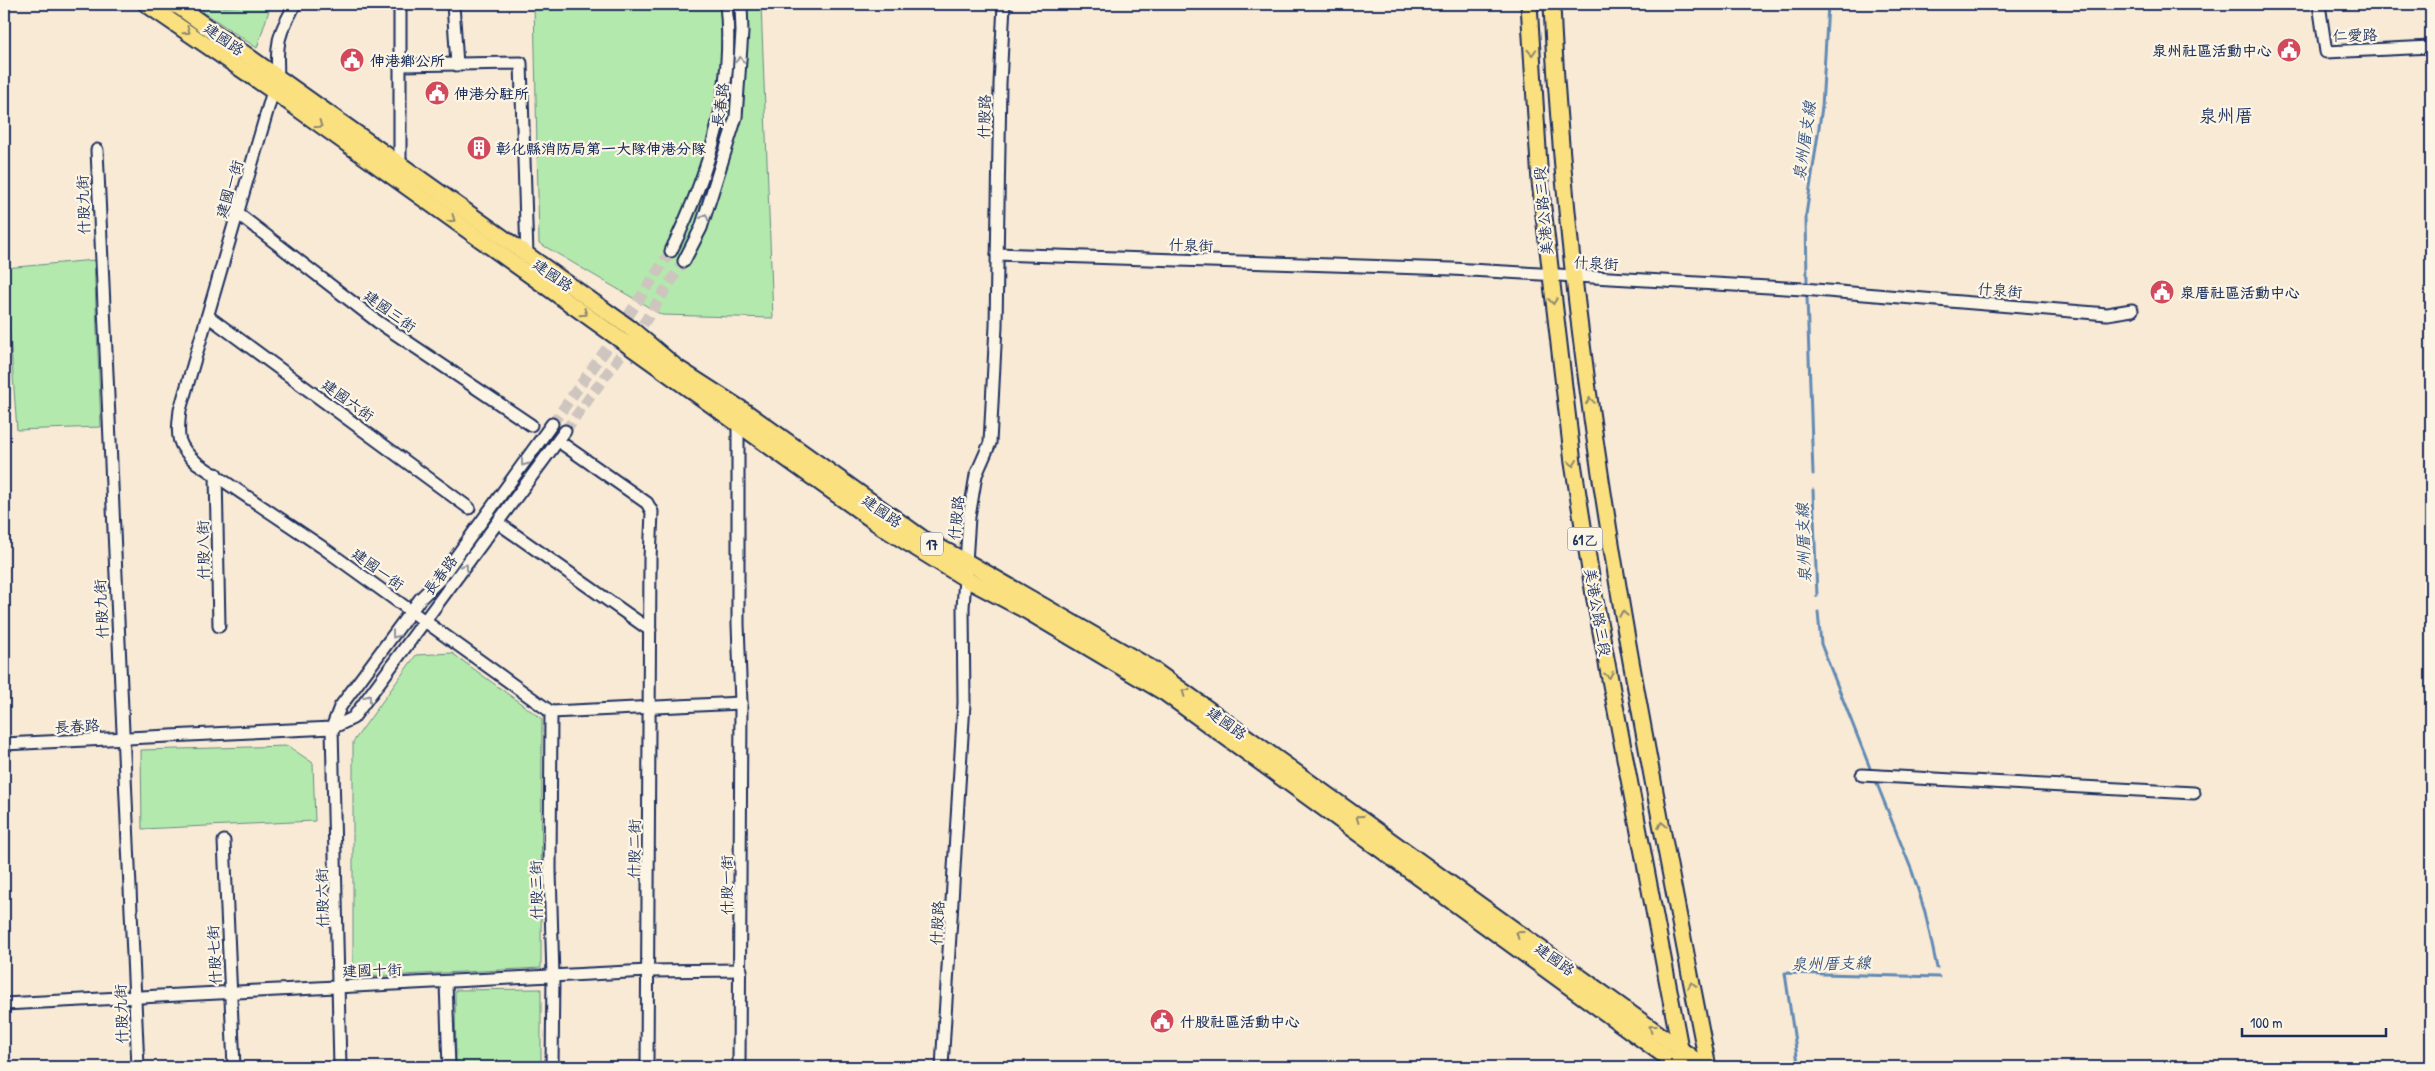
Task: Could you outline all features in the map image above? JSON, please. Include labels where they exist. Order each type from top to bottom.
[{"type":"main road","name":"建國路","points":[[146,4],[276,85],[400,166],[630,328],[676,366],[746,412],[890,517],[925,540],[967,562],[1151,668],[1680,1067]]},
{"type":"main road","name":"建國路","points":[[170,4],[179,7],[276,85],[738,424],[882,526],[966,579],[1027,611],[1165,693],[1706,1067]]},
{"type":"main road","name":"美港公路三段","points":[[1529,4],[1540,172],[1550,276],[1573,463],[1592,586],[1684,1067]]},
{"type":"main road","name":"美港公路三段","points":[[1552,4],[1562,165],[1586,381],[1620,596],[1706,1067]]},
{"type":"street","name":"建國一街","points":[[296,4],[282,28],[278,49],[276,85],[180,410],[178,442],[197,463],[216,474],[551,712]]},
{"type":"street","points":[[400,4],[400,166]]},
{"type":"street","points":[[453,4],[457,65]]},
{"type":"street","name":"長春路","points":[[671,251],[694,203],[707,166],[724,94],[726,4]]},
{"type":"street","name":"長春路","points":[[684,261],[701,228],[736,117],[742,32],[741,4]]},
{"type":"street","name":"什股路","points":[[942,1067],[964,703],[962,637],[969,517],[976,475],[990,443],[996,326],[1000,84],[1004,4]]},
{"type":"street","name":"仁愛路","points":[[2319,4],[2326,52],[2431,47]]},
{"type":"street","points":[[400,66],[521,63],[527,256]]},
{"type":"street","name":"什股九街","points":[[97,150],[138,1067]]},
{"type":"street","name":"建國三街","points":[[237,213],[378,322],[531,425]]},
{"type":"street","name":"什泉街","points":[[997,254],[1452,269],[1812,290],[2107,314],[2132,310]]},
{"type":"street","name":"建國六街","points":[[208,316],[469,508]]},
{"type":"street","name":"長春路","points":[[332,728],[340,707],[420,599],[440,579],[552,424]]},
{"type":"street","points":[[551,712],[741,703],[738,624],[740,469],[738,424]]},
{"type":"street","name":"長春路","points":[[4,744],[332,728],[353,718],[565,431]]},
{"type":"street","points":[[564,445],[646,503],[652,512],[650,630]]},
{"type":"street","name":"什股八街","points":[[216,474],[219,626]]},
{"type":"street","points":[[504,527],[650,630]]},
{"type":"street","name":"什股二街","points":[[647,1067],[650,630]]},
{"type":"street","name":"什股一街","points":[[738,1067],[741,970],[741,703]]},
{"type":"street","name":"什股三街","points":[[551,712],[552,1067]]},
{"type":"street","name":"什股六街","points":[[332,728],[340,1067]]},
{"type":"street","points":[[1862,776],[2194,793]]},
{"type":"street","name":"什股七街","points":[[224,841],[234,1067]]},
{"type":"street","name":"建國十街","points":[[4,1004],[339,986],[446,983],[648,971],[741,970]]},
{"type":"street","points":[[446,983],[449,1067]]},
{"type":"green space","points":[[271,4],[257,48],[199,9]]},
{"type":"green space","points":[[534,4],[761,4],[773,318],[662,315],[539,243]]},
{"type":"green space","points":[[94,260],[101,427],[17,430],[5,268]]},
{"type":"green space","points":[[452,653],[542,719],[541,968],[363,977],[353,964],[353,742],[416,655]]},
{"type":"green space","points":[[288,746],[313,763],[315,821],[142,829],[141,750]]},
{"type":"green space","points":[[541,989],[541,1067],[456,1067],[455,990]]},
{"type":"waterway","name":"泉州厝支線","points":[[1807,281],[1806,215],[1822,107],[1828,4]]},
{"type":"waterway","name":"泉州厝支線","points":[[1807,297],[1813,474]]},
{"type":"waterway","name":"泉州厝支線","points":[[1813,490],[1817,596]]},
{"type":"waterway","name":"泉州厝支線","points":[[1818,612],[1821,644],[1870,768]]},
{"type":"waterway","name":"泉州厝支線","points":[[1877,784],[1912,871],[1925,912],[1937,968]]},
{"type":"waterway","name":"泉州厝支線","points":[[1797,1067],[1785,973],[1939,977]]},
{"type":"tunnel","points":[[552,424],[605,351],[671,251]]},
{"type":"tunnel","points":[[565,431],[642,326],[684,261]]},
{"type":"place","name":"泉州社區活動中心","points":[[2289,50]]},
{"type":"place","name":"伸港鄉公所","points":[[352,60]]},
{"type":"place","name":"伸港分駐所","points":[[437,93]]},
{"type":"place","name":"彰化縣消防局第一大隊伸港分隊","points":[[479,148]]},
{"type":"place","name":"泉厝社區活動中心","points":[[2162,292]]},
{"type":"place","name":"什股社區活動中心","points":[[1162,1021]]},
{"type":"district","name":"泉州厝","points":[[2226,115]]}]
